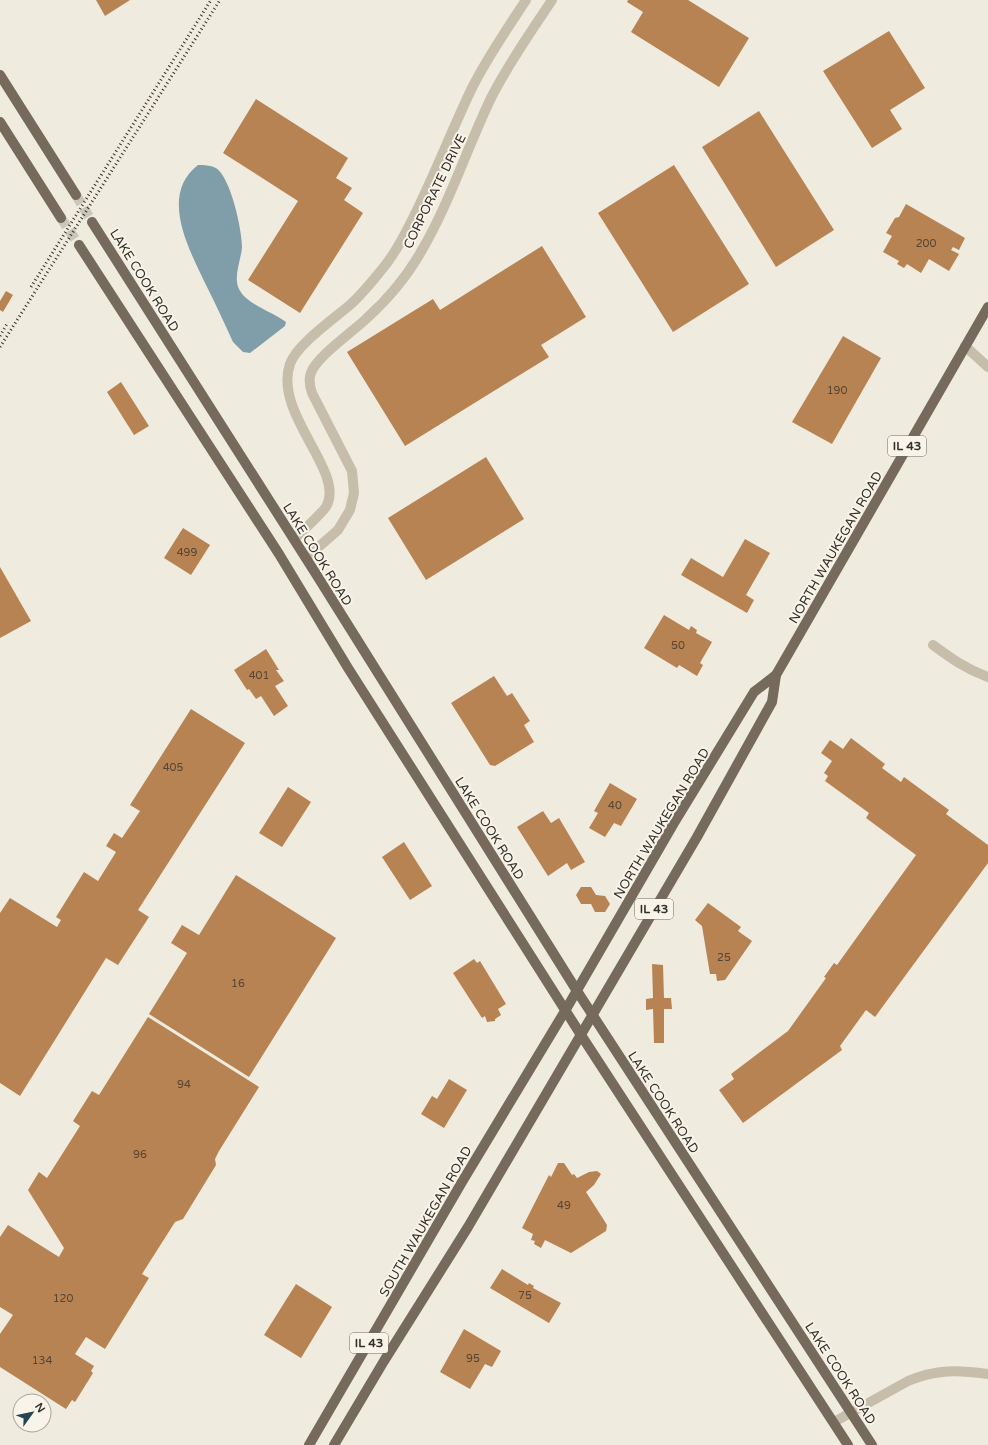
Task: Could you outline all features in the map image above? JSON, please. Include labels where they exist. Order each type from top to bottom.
[{"type":"main road","points":[[0,75],[76,195]]},
{"type":"main road","points":[[0,122],[61,218]]},
{"type":"main road","name":"LAKE COOK ROAD","points":[[92,222],[306,558],[592,1015],[872,1445]]},
{"type":"main road","points":[[79,245],[279,554],[348,668],[565,1011],[848,1445]]},
{"type":"main road","name":"NORTH WAUKEGAN ROAD","points":[[592,1015],[697,837],[772,702],[776,675],[988,307]]},
{"type":"main road","name":"NORTH WAUKEGAN ROAD","points":[[577,991],[674,823],[754,692],[776,675]]},
{"type":"main road","name":"IL 43","points":[[565,1011],[577,991]]},
{"type":"main road","name":"SOUTH WAUKEGAN ROAD","points":[[309,1445],[462,1182],[565,1011]]},
{"type":"main road","name":"IL 43","points":[[334,1445],[468,1227],[592,1015]]},
{"type":"street","name":"CORPORATE DRIVE","points":[[294,539],[327,506],[331,494],[328,477],[300,424],[291,400],[287,383],[290,364],[303,345],[352,302],[380,272],[403,239],[429,185],[471,89],[488,59],[526,0]]},
{"type":"street","name":"CORPORATE DRIVE","points":[[306,558],[338,530],[350,510],[354,493],[352,471],[319,410],[312,393],[309,382],[311,372],[319,360],[368,318],[398,285],[422,250],[449,194],[491,99],[506,70],[552,0]]},
{"type":"street","points":[[965,346],[988,356]]},
{"type":"street","points":[[965,346],[988,366]]},
{"type":"street","points":[[933,645],[957,663],[988,677]]},
{"type":"street","points":[[834,1422],[908,1381],[921,1376],[952,1370],[988,1374]]},
{"type":"water","points":[[198,165],[216,168],[226,182],[235,205],[242,247],[237,274],[237,284],[239,289],[247,299],[286,322],[285,326],[250,353],[243,352],[233,342],[185,239],[179,207],[180,191],[186,177]]},
{"type":"building","points":[[96,0],[130,0],[105,16]]},
{"type":"building","points":[[628,0],[688,0],[749,38],[719,87],[631,32],[643,12],[627,2]]},
{"type":"building","points":[[889,31],[925,88],[890,110],[902,129],[872,148],[823,71]]},
{"type":"building","points":[[256,99],[348,158],[336,178],[352,188],[344,200],[363,213],[300,313],[248,280],[298,201],[223,153]]},
{"type":"building","points":[[759,111],[834,230],[776,267],[702,147]]},
{"type":"building","points":[[674,165],[749,284],[673,332],[598,213]]},
{"type":"building","points":[[906,204],[965,238],[959,250],[953,247],[951,250],[959,254],[949,271],[929,259],[921,273],[907,264],[904,268],[897,264],[899,261],[883,252],[892,236],[886,233],[895,218],[899,217]]},
{"type":"building","points":[[542,246],[586,317],[541,345],[549,357],[405,446],[347,352],[433,299],[440,310]]},
{"type":"building","points":[[6,291],[13,295],[3,312],[0,310],[0,301]]},
{"type":"building","points":[[843,336],[881,358],[832,444],[792,422]]},
{"type":"building","points":[[121,382],[149,426],[134,435],[107,392]]},
{"type":"building","points":[[486,457],[524,519],[426,580],[388,518]]},
{"type":"building","points":[[183,528],[210,545],[191,575],[164,558]]},
{"type":"building","points":[[745,539],[770,553],[746,595],[754,600],[747,613],[681,575],[691,558],[723,577]]},
{"type":"building","points":[[0,567],[31,621],[0,638]]},
{"type":"building","points":[[664,615],[689,630],[691,626],[697,630],[696,633],[712,642],[700,663],[703,665],[697,676],[679,665],[677,668],[644,648]]},
{"type":"building","points":[[266,649],[279,670],[276,670],[284,681],[275,686],[288,706],[274,716],[261,696],[256,699],[249,689],[247,690],[234,670]]},
{"type":"building","points":[[494,676],[507,696],[512,693],[530,721],[524,725],[534,742],[495,766],[490,765],[451,703]]},
{"type":"building","points":[[191,709],[245,743],[138,910],[149,917],[118,965],[106,958],[20,1096],[0,1083],[0,913],[10,898],[57,927],[61,920],[56,917],[84,872],[98,881],[116,852],[106,846],[114,833],[122,838],[140,811],[130,805]]},
{"type":"building","points":[[851,738],[885,764],[882,768],[901,782],[904,777],[949,810],[946,814],[988,845],[988,863],[875,1017],[866,1010],[840,1046],[842,1050],[743,1123],[719,1090],[734,1079],[731,1074],[788,1031],[826,978],[824,977],[834,963],[837,965],[916,855],[866,818],[869,813],[825,781],[828,776],[824,773],[832,761],[821,753],[830,740],[843,749]]},
{"type":"building","points":[[610,783],[637,799],[621,826],[614,823],[605,837],[589,828],[598,813],[594,811]]},
{"type":"building","points":[[288,787],[311,802],[282,847],[259,833]]},
{"type":"building","points":[[543,811],[551,823],[559,818],[585,862],[571,870],[567,863],[548,876],[517,827]]},
{"type":"building","points":[[404,842],[432,886],[410,900],[382,857]]},
{"type":"building","points":[[236,875],[336,938],[249,1077],[149,1014],[187,953],[171,943],[182,925],[199,935]]},
{"type":"building","points":[[581,887],[591,887],[596,895],[605,896],[610,904],[605,912],[595,912],[591,904],[581,904],[576,895]]},
{"type":"building","points":[[708,903],[741,927],[738,931],[752,941],[725,980],[717,981],[716,974],[710,974],[702,926],[695,920]]},
{"type":"building","points":[[474,959],[477,963],[480,961],[506,1004],[498,1009],[501,1015],[495,1019],[495,1021],[487,1022],[485,1016],[482,1018],[453,973]]},
{"type":"building","points":[[652,964],[663,965],[664,998],[671,998],[672,1009],[664,1009],[664,1043],[654,1043],[653,1009],[646,1010],[646,999],[653,998]]},
{"type":"building","points":[[148,1017],[259,1087],[219,1151],[215,1159],[216,1165],[183,1219],[175,1222],[142,1274],[149,1278],[105,1349],[86,1337],[75,1354],[94,1366],[91,1371],[93,1373],[75,1402],[72,1400],[66,1409],[52,1400],[52,1393],[41,1393],[0,1367],[0,1334],[13,1315],[0,1307],[0,1237],[8,1225],[59,1257],[64,1248],[28,1190],[39,1172],[47,1178],[80,1126],[73,1121],[92,1091],[99,1095]]},
{"type":"building","points":[[449,1079],[467,1090],[444,1128],[421,1114],[432,1096],[437,1099]]},
{"type":"building","points":[[558,1163],[564,1163],[572,1175],[574,1174],[577,1178],[589,1172],[597,1171],[601,1174],[594,1185],[586,1192],[607,1225],[606,1231],[571,1253],[545,1240],[541,1248],[534,1244],[535,1241],[531,1240],[533,1234],[522,1228],[549,1175],[551,1177]]},
{"type":"building","points":[[502,1269],[528,1285],[529,1283],[534,1286],[533,1288],[561,1303],[549,1323],[490,1288]]},
{"type":"building","points":[[296,1284],[332,1307],[301,1358],[264,1335]]},
{"type":"building","points":[[464,1329],[501,1351],[492,1367],[485,1364],[470,1389],[440,1372]]},
{"type":"tunnel","points":[[76,195],[92,222]]},
{"type":"tunnel","points":[[61,218],[79,245]]},
{"type":"railway","points":[[31,287],[211,0]]},
{"type":"railway","points":[[0,347],[220,0]]},
{"type":"railway","points":[[0,336],[8,322]]}]
